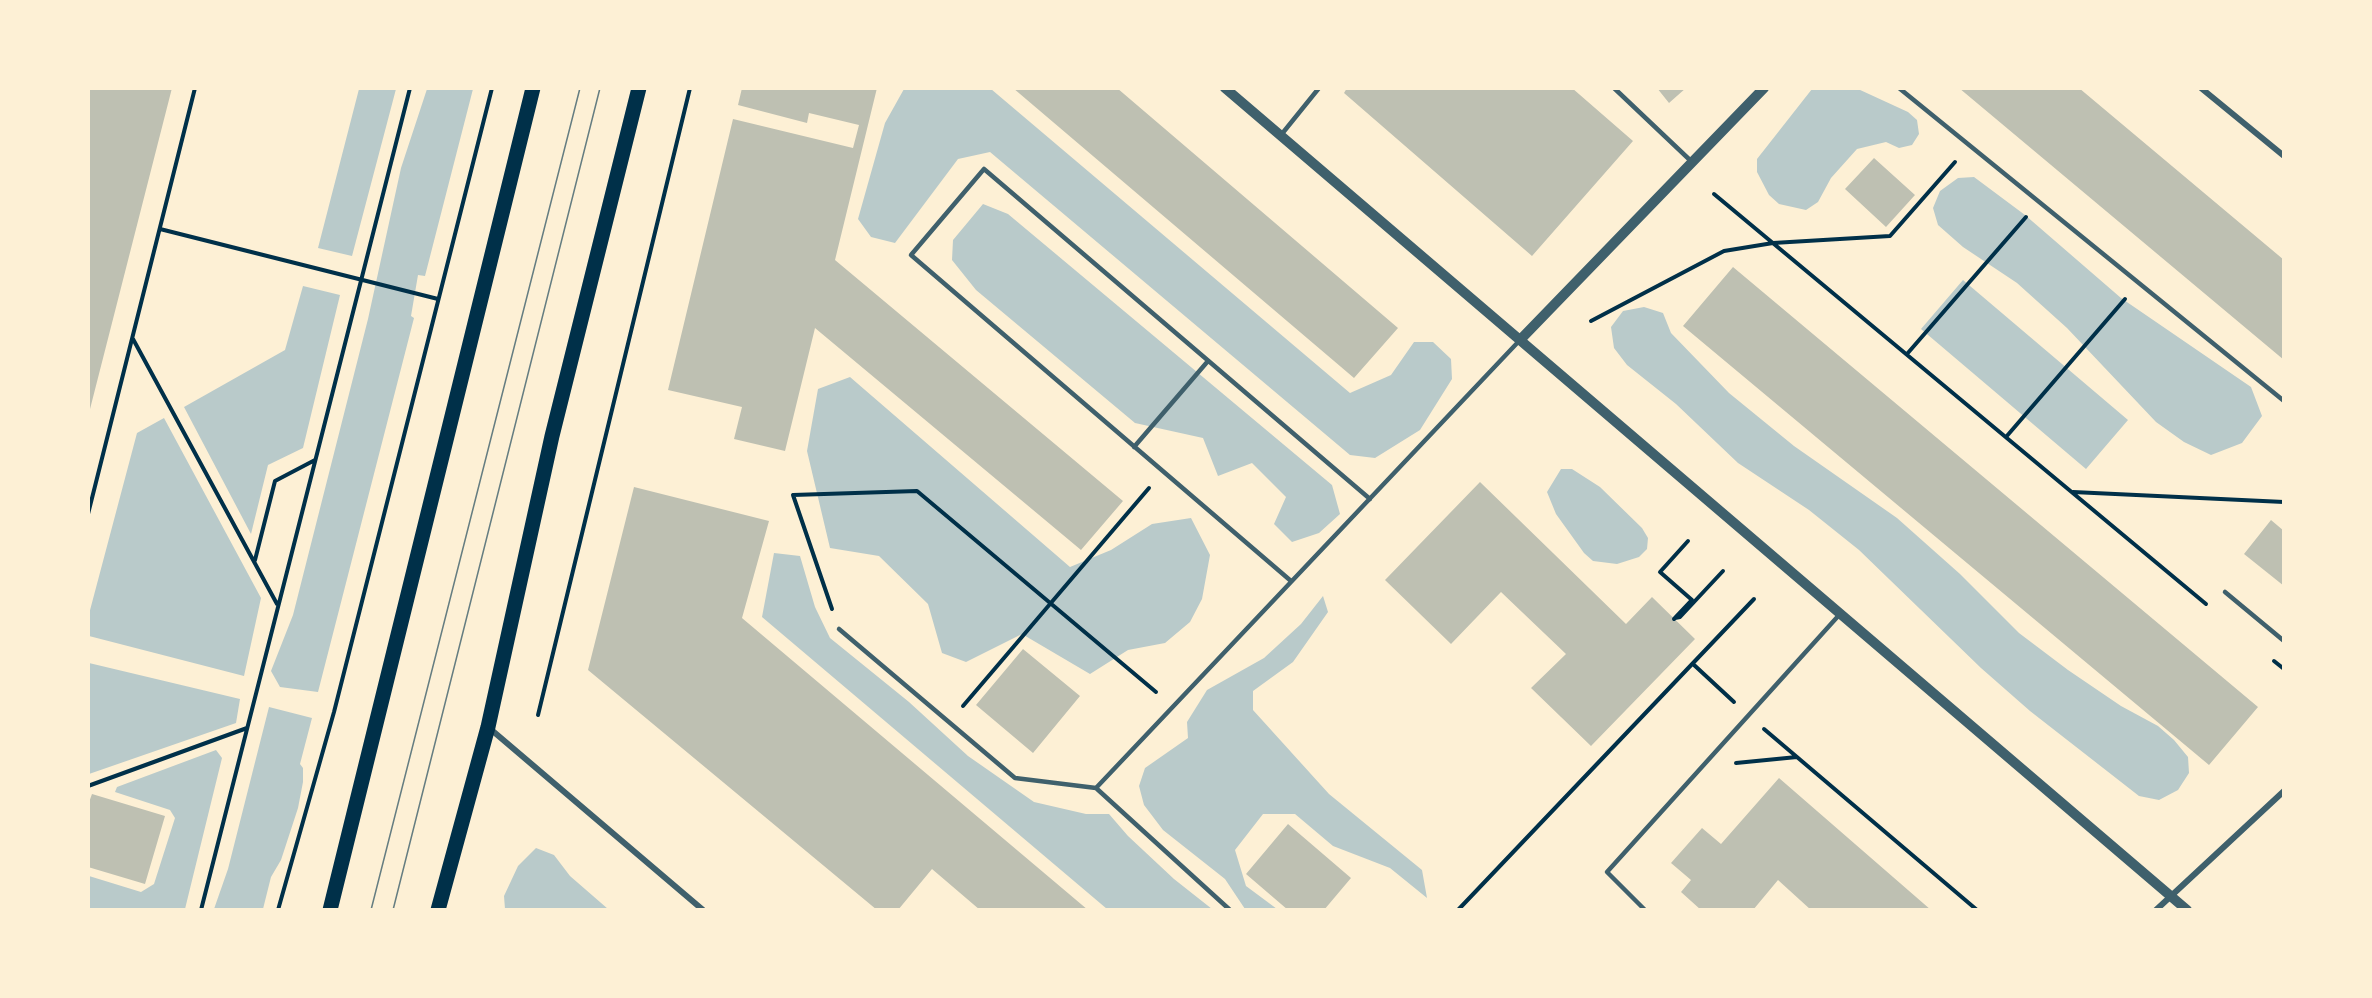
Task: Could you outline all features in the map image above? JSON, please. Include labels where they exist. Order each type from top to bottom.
[{"type":"main road","points":[[330,909],[533,88]]},
{"type":"main road","points":[[438,909],[488,727],[552,436],[639,88]]},
{"type":"street","points":[[1225,88],[2187,909]]},
{"type":"street","points":[[1520,340],[1764,88]]},
{"type":"street","points":[[2201,88],[2283,156]]},
{"type":"street","points":[[488,727],[703,909]]},
{"type":"street","points":[[2156,909],[2283,791]]},
{"type":"lane","points":[[1280,136],[1319,88]]},
{"type":"lane","points":[[1614,88],[1692,162]]},
{"type":"lane","points":[[1899,88],[2283,401]]},
{"type":"lane","points":[[1291,581],[911,255],[984,169],[1370,499]]},
{"type":"lane","points":[[1095,788],[1520,340]]},
{"type":"lane","points":[[1134,447],[1208,361]]},
{"type":"lane","points":[[2225,592],[2283,641]]},
{"type":"lane","points":[[1645,909],[1607,872],[1840,614]]},
{"type":"lane","points":[[839,629],[1015,778],[1095,788],[1230,909]]},
{"type":"path","points":[[88,514],[195,88]]},
{"type":"path","points":[[201,909],[410,88]]},
{"type":"path","points":[[278,909],[328,735],[492,88]]},
{"type":"path","points":[[538,715],[690,88]]},
{"type":"path","points":[[1591,321],[1724,251],[1773,243],[1890,236],[1969,146]]},
{"type":"path","points":[[1714,194],[2210,607]]},
{"type":"path","points":[[1907,354],[2039,202]]},
{"type":"path","points":[[160,229],[438,298]]},
{"type":"path","points":[[2006,437],[2139,283]]},
{"type":"path","points":[[132,339],[278,605]]},
{"type":"path","points":[[255,560],[275,481],[316,460]]},
{"type":"path","points":[[949,722],[1163,471]]},
{"type":"path","points":[[839,629],[793,495],[916,491],[1172,706]]},
{"type":"path","points":[[2072,492],[2283,502]]},
{"type":"path","points":[[1689,541],[1660,572],[1692,600],[1674,619],[1680,617],[1723,571]]},
{"type":"path","points":[[1458,909],[1754,599]]},
{"type":"path","points":[[2265,653],[2283,669]]},
{"type":"path","points":[[1692,664],[1748,715],[1977,909]]},
{"type":"path","points":[[88,786],[248,728]]},
{"type":"path","points":[[1701,767],[1798,757]]},
{"type":"shaded area","points":[[359,89],[396,89],[352,256],[318,248]]},
{"type":"shaded area","points":[[427,89],[473,89],[425,276],[418,275],[411,316],[414,318],[318,692],[280,687],[271,671],[293,615],[368,319],[401,168]]},
{"type":"shaded area","points":[[904,89],[991,89],[1350,393],[1391,375],[1414,342],[1433,342],[1451,359],[1452,379],[1420,430],[1375,458],[1350,455],[990,152],[958,159],[895,243],[871,237],[858,219],[885,123]]},
{"type":"shaded area","points":[[1812,89],[1858,89],[1908,112],[1917,120],[1919,134],[1912,145],[1899,148],[1886,142],[1857,149],[1831,178],[1818,202],[1806,210],[1779,204],[1769,195],[1757,172],[1757,159]]},
{"type":"shaded area","points":[[1974,177],[2025,215],[2121,298],[2251,387],[2262,416],[2242,443],[2211,455],[2184,442],[2156,422],[2067,328],[2017,283],[1963,247],[1938,225],[1933,208],[1940,191],[1958,178]]},
{"type":"shaded area","points":[[983,204],[1008,214],[1332,485],[1340,514],[1319,533],[1292,542],[1274,524],[1286,497],[1252,463],[1218,476],[1203,438],[1135,423],[976,290],[952,260],[953,240]]},
{"type":"shaded area","points":[[1963,280],[2128,420],[2086,469],[1921,329]]},
{"type":"shaded area","points":[[303,286],[340,295],[303,448],[268,465],[251,534],[184,407],[285,350]]},
{"type":"shaded area","points":[[1644,307],[1663,313],[1671,333],[1729,393],[1794,446],[1897,518],[1960,574],[2019,633],[2068,670],[2121,706],[2158,726],[2174,740],[2188,757],[2189,773],[2178,790],[2159,800],[2139,796],[2030,711],[1981,668],[1859,550],[1809,510],[1738,463],[1676,404],[1627,365],[1614,348],[1611,327],[1623,311]]},
{"type":"shaded area","points":[[850,377],[1070,567],[1111,550],[1152,524],[1191,518],[1210,555],[1202,599],[1190,622],[1165,643],[1128,650],[1090,674],[1022,634],[966,662],[942,653],[928,604],[879,556],[830,548],[807,451],[818,389]]},
{"type":"shaded area","points":[[164,418],[261,598],[244,676],[89,636],[89,614],[137,433]]},
{"type":"shaded area","points":[[1561,469],[1572,469],[1600,487],[1642,528],[1648,538],[1647,549],[1639,557],[1617,564],[1593,561],[1584,553],[1556,514],[1547,492]]},
{"type":"shaded area","points":[[774,553],[800,556],[815,607],[830,638],[909,702],[968,756],[1034,802],[1086,814],[1109,814],[1128,836],[1174,879],[1212,909],[1107,909],[762,617]]},
{"type":"shaded area","points":[[1323,596],[1328,612],[1293,662],[1253,691],[1253,710],[1329,794],[1422,870],[1427,898],[1390,868],[1333,846],[1295,814],[1263,814],[1235,850],[1246,886],[1277,909],[1245,909],[1225,879],[1163,830],[1144,805],[1139,786],[1145,768],[1188,738],[1187,722],[1207,690],[1264,658],[1301,624]]},
{"type":"shaded area","points":[[89,663],[240,699],[236,723],[89,774]]},
{"type":"shaded area","points":[[269,707],[312,718],[300,764],[303,768],[303,782],[298,808],[281,860],[271,877],[263,909],[214,909],[228,869]]},
{"type":"shaded area","points":[[216,750],[222,758],[185,909],[89,909],[89,876],[141,892],[154,884],[175,818],[170,810],[115,792],[117,787]]},
{"type":"shaded area","points":[[536,848],[554,855],[570,876],[608,909],[505,909],[504,896],[518,866]]},
{"type":"building","points":[[88,88],[172,88],[89,413],[88,413]]},
{"type":"building","points":[[742,88],[877,88],[835,260],[1123,501],[1081,550],[815,328],[785,451],[734,439],[742,407],[668,390],[733,119],[853,148],[859,125],[809,113],[807,123],[738,105]]},
{"type":"building","points":[[1013,88],[1117,88],[1398,328],[1354,378]]},
{"type":"building","points":[[1347,88],[1572,88],[1633,141],[1532,256],[1344,93]]},
{"type":"building","points":[[1657,88],[1686,88],[1669,103]]},
{"type":"building","points":[[1959,88],[2079,88],[2284,260],[2284,360]]},
{"type":"building","points":[[1874,158],[1915,195],[1886,227],[1845,189]]},
{"type":"building","points":[[1733,267],[2258,707],[2209,765],[1683,326]]},
{"type":"building","points":[[1480,482],[1626,624],[1652,597],[1695,639],[1591,746],[1531,688],[1566,654],[1501,592],[1451,644],[1385,580]]},
{"type":"building","points":[[634,487],[769,521],[742,618],[1088,910],[980,910],[932,869],[898,910],[877,910],[588,670]]},
{"type":"building","points":[[2271,520],[2284,531],[2284,586],[2244,554]]},
{"type":"building","points":[[1023,649],[1080,696],[1033,753],[976,705]]},
{"type":"building","points":[[1779,778],[1931,910],[1811,910],[1778,880],[1753,910],[1701,910],[1681,892],[1691,880],[1671,863],[1702,828],[1721,844]]},
{"type":"building","points":[[92,794],[165,816],[145,884],[88,867],[88,805]]},
{"type":"building","points":[[1288,824],[1351,878],[1324,910],[1288,910],[1246,874]]},
{"type":"tram line","points":[[371,910],[580,88]]},
{"type":"tram line","points":[[393,910],[600,88]]}]
